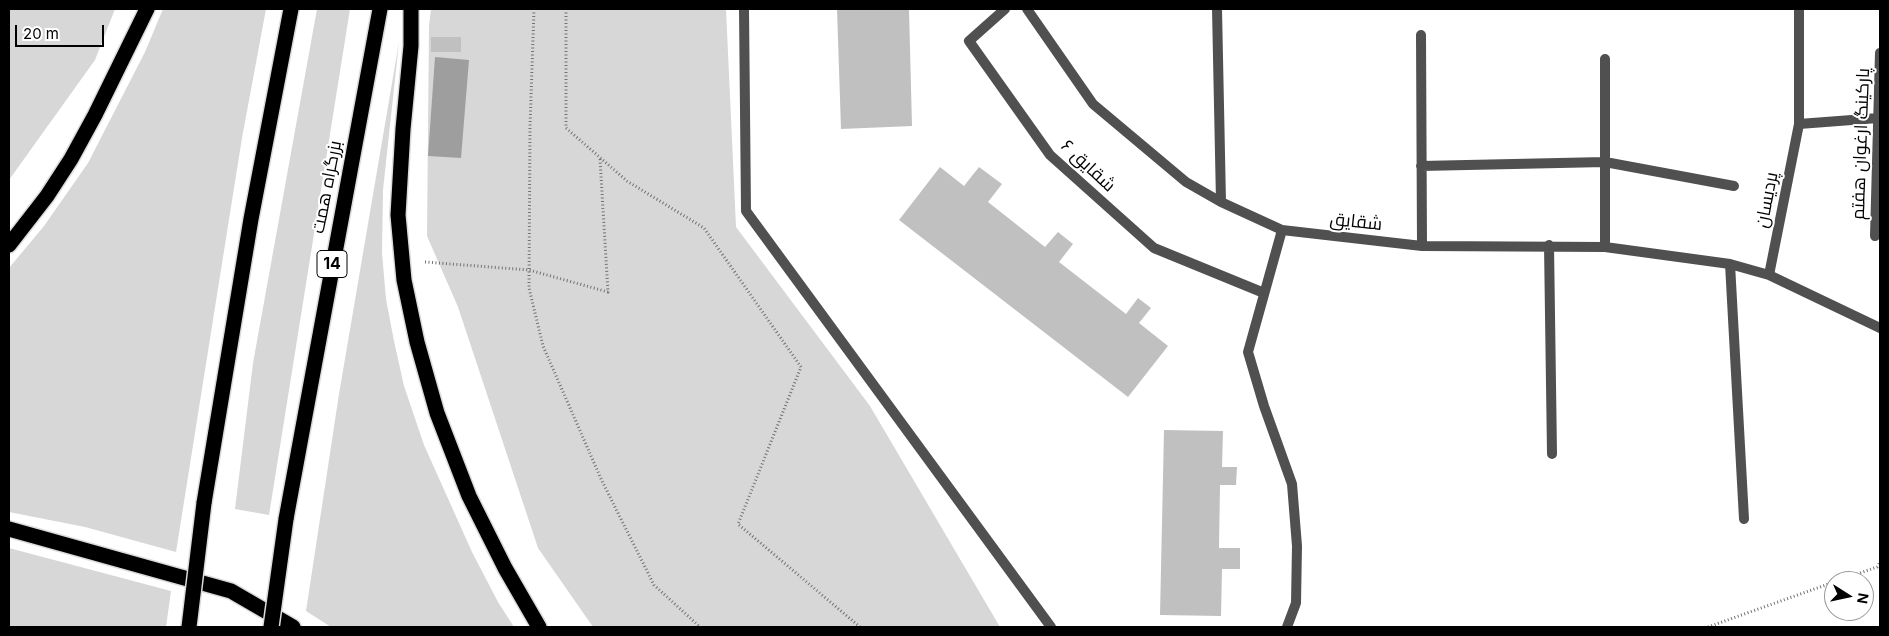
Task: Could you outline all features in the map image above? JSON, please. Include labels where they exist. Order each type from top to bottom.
[{"type":"highway","points":[[9,245],[47,196],[71,159],[100,107],[147,9]]},
{"type":"highway","points":[[190,627],[204,503],[251,219],[291,9]]},
{"type":"highway","name":"بزرگراه همت","points":[[271,627],[286,519],[380,9]]},
{"type":"highway","points":[[412,9],[411,46],[403,129],[398,215],[404,280],[417,342],[437,413],[469,496],[505,568],[539,627]]},
{"type":"highway","points":[[9,529],[231,591],[293,627]]},
{"type":"street","points":[[744,9],[746,211],[1051,627]]},
{"type":"street","name":"شقایق ۶","points":[[1005,9],[969,41],[1050,155],[1154,248],[1264,293]]},
{"type":"street","name":"شقایق","points":[[1027,9],[1093,104],[1186,182],[1221,202],[1282,230],[1422,246],[1605,247],[1730,264],[1769,274]]},
{"type":"street","points":[[1217,9],[1221,202]]},
{"type":"street","name":"پردیسان","points":[[1769,274],[1799,124],[1799,9]]},
{"type":"street","points":[[1422,35],[1422,246]]},
{"type":"street","name":"پارکینگ ارغوان هفتم","points":[[1875,236],[1880,53]]},
{"type":"street","points":[[1605,59],[1605,247]]},
{"type":"street","points":[[1799,124],[1878,118]]},
{"type":"street","points":[[1421,166],[1605,162],[1734,186]]},
{"type":"street","points":[[1282,230],[1248,352],[1264,406],[1292,484],[1297,546],[1296,603],[1287,627]]},
{"type":"street","points":[[1549,246],[1552,454]]},
{"type":"street","points":[[1730,264],[1744,519]]},
{"type":"street","points":[[1769,274],[1880,328]]},
{"type":"path","points":[[534,9],[530,127],[529,288],[543,346],[602,481],[654,585],[700,627]]},
{"type":"path","points":[[566,9],[566,128],[627,181],[704,228],[800,367],[738,524],[860,627]]},
{"type":"path","points":[[424,262],[529,270],[608,292],[600,158]]},
{"type":"path","points":[[1866,571],[1877,567],[1880,562]]},
{"type":"path","points":[[1708,627],[1824,586]]},
{"type":"shaded area","points":[[9,9],[115,9],[95,60],[9,180]]},
{"type":"shaded area","points":[[163,9],[266,9],[242,138],[176,552],[85,527],[9,512],[9,268],[44,226],[88,163],[145,52]]},
{"type":"shaded area","points":[[317,9],[350,9],[269,515],[235,509],[253,363]]},
{"type":"shaded area","points":[[431,9],[726,9],[736,227],[870,406],[1000,627],[593,627],[538,548],[458,307],[427,236],[429,26]]},
{"type":"shaded area","points":[[399,42],[383,190],[382,253],[386,299],[394,341],[404,386],[424,445],[472,552],[498,602],[514,627],[331,627],[306,611],[339,394]]},
{"type":"shaded area","points":[[435,57],[469,60],[461,158],[428,156]]},
{"type":"shaded area","points":[[9,548],[171,591],[166,627],[9,627]]},
{"type":"building","points":[[837,9],[909,9],[912,126],[841,129]]},
{"type":"building","points":[[431,37],[461,37],[461,52],[431,52]]},
{"type":"building","points":[[940,167],[964,186],[979,167],[1002,184],[988,202],[1045,247],[1058,232],[1073,244],[1059,262],[1126,314],[1138,298],[1151,308],[1139,323],[1168,346],[1128,397],[899,220]]},
{"type":"building","points":[[1164,430],[1223,431],[1222,467],[1237,467],[1236,485],[1220,485],[1219,548],[1240,548],[1240,569],[1222,569],[1221,616],[1160,615]]}]
